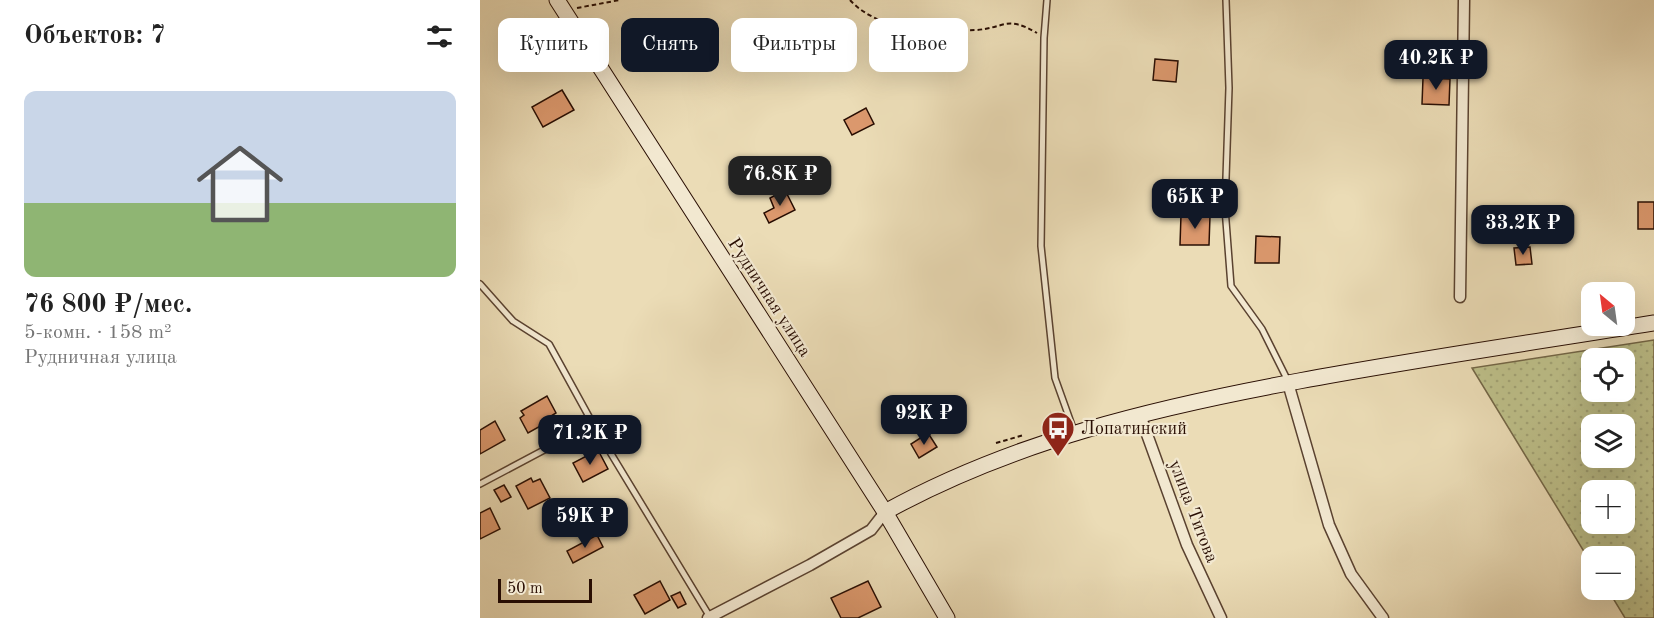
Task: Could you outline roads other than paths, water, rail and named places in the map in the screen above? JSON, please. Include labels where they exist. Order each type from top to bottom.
[{"type":"main road","name":"Рудничная улица","points":[[560,5],[885,512],[947,618]]},
{"type":"main road","points":[[885,512],[953,477],[1075,433],[1140,415],[1288,383],[1654,323]]},
{"type":"street","points":[[1460,297],[1464,0]]},
{"type":"street","points":[[1288,383],[1329,525],[1351,574],[1383,618]]},
{"type":"street","name":"улица Титова","points":[[1140,415],[1187,545],[1221,618]]},
{"type":"street","points":[[709,617],[810,565],[871,530],[885,512]]},
{"type":"lane","points":[[1047,0],[1044,38],[1041,246],[1055,378],[1075,433]]},
{"type":"lane","points":[[1226,0],[1229,88],[1225,208],[1231,286],[1262,329],[1288,383]]},
{"type":"lane","points":[[480,284],[513,321],[549,344],[593,424],[709,617]]},
{"type":"lane","points":[[480,484],[593,424]]},
{"type":"place","name":"Лопатинский","points":[[1058,457]]}]
